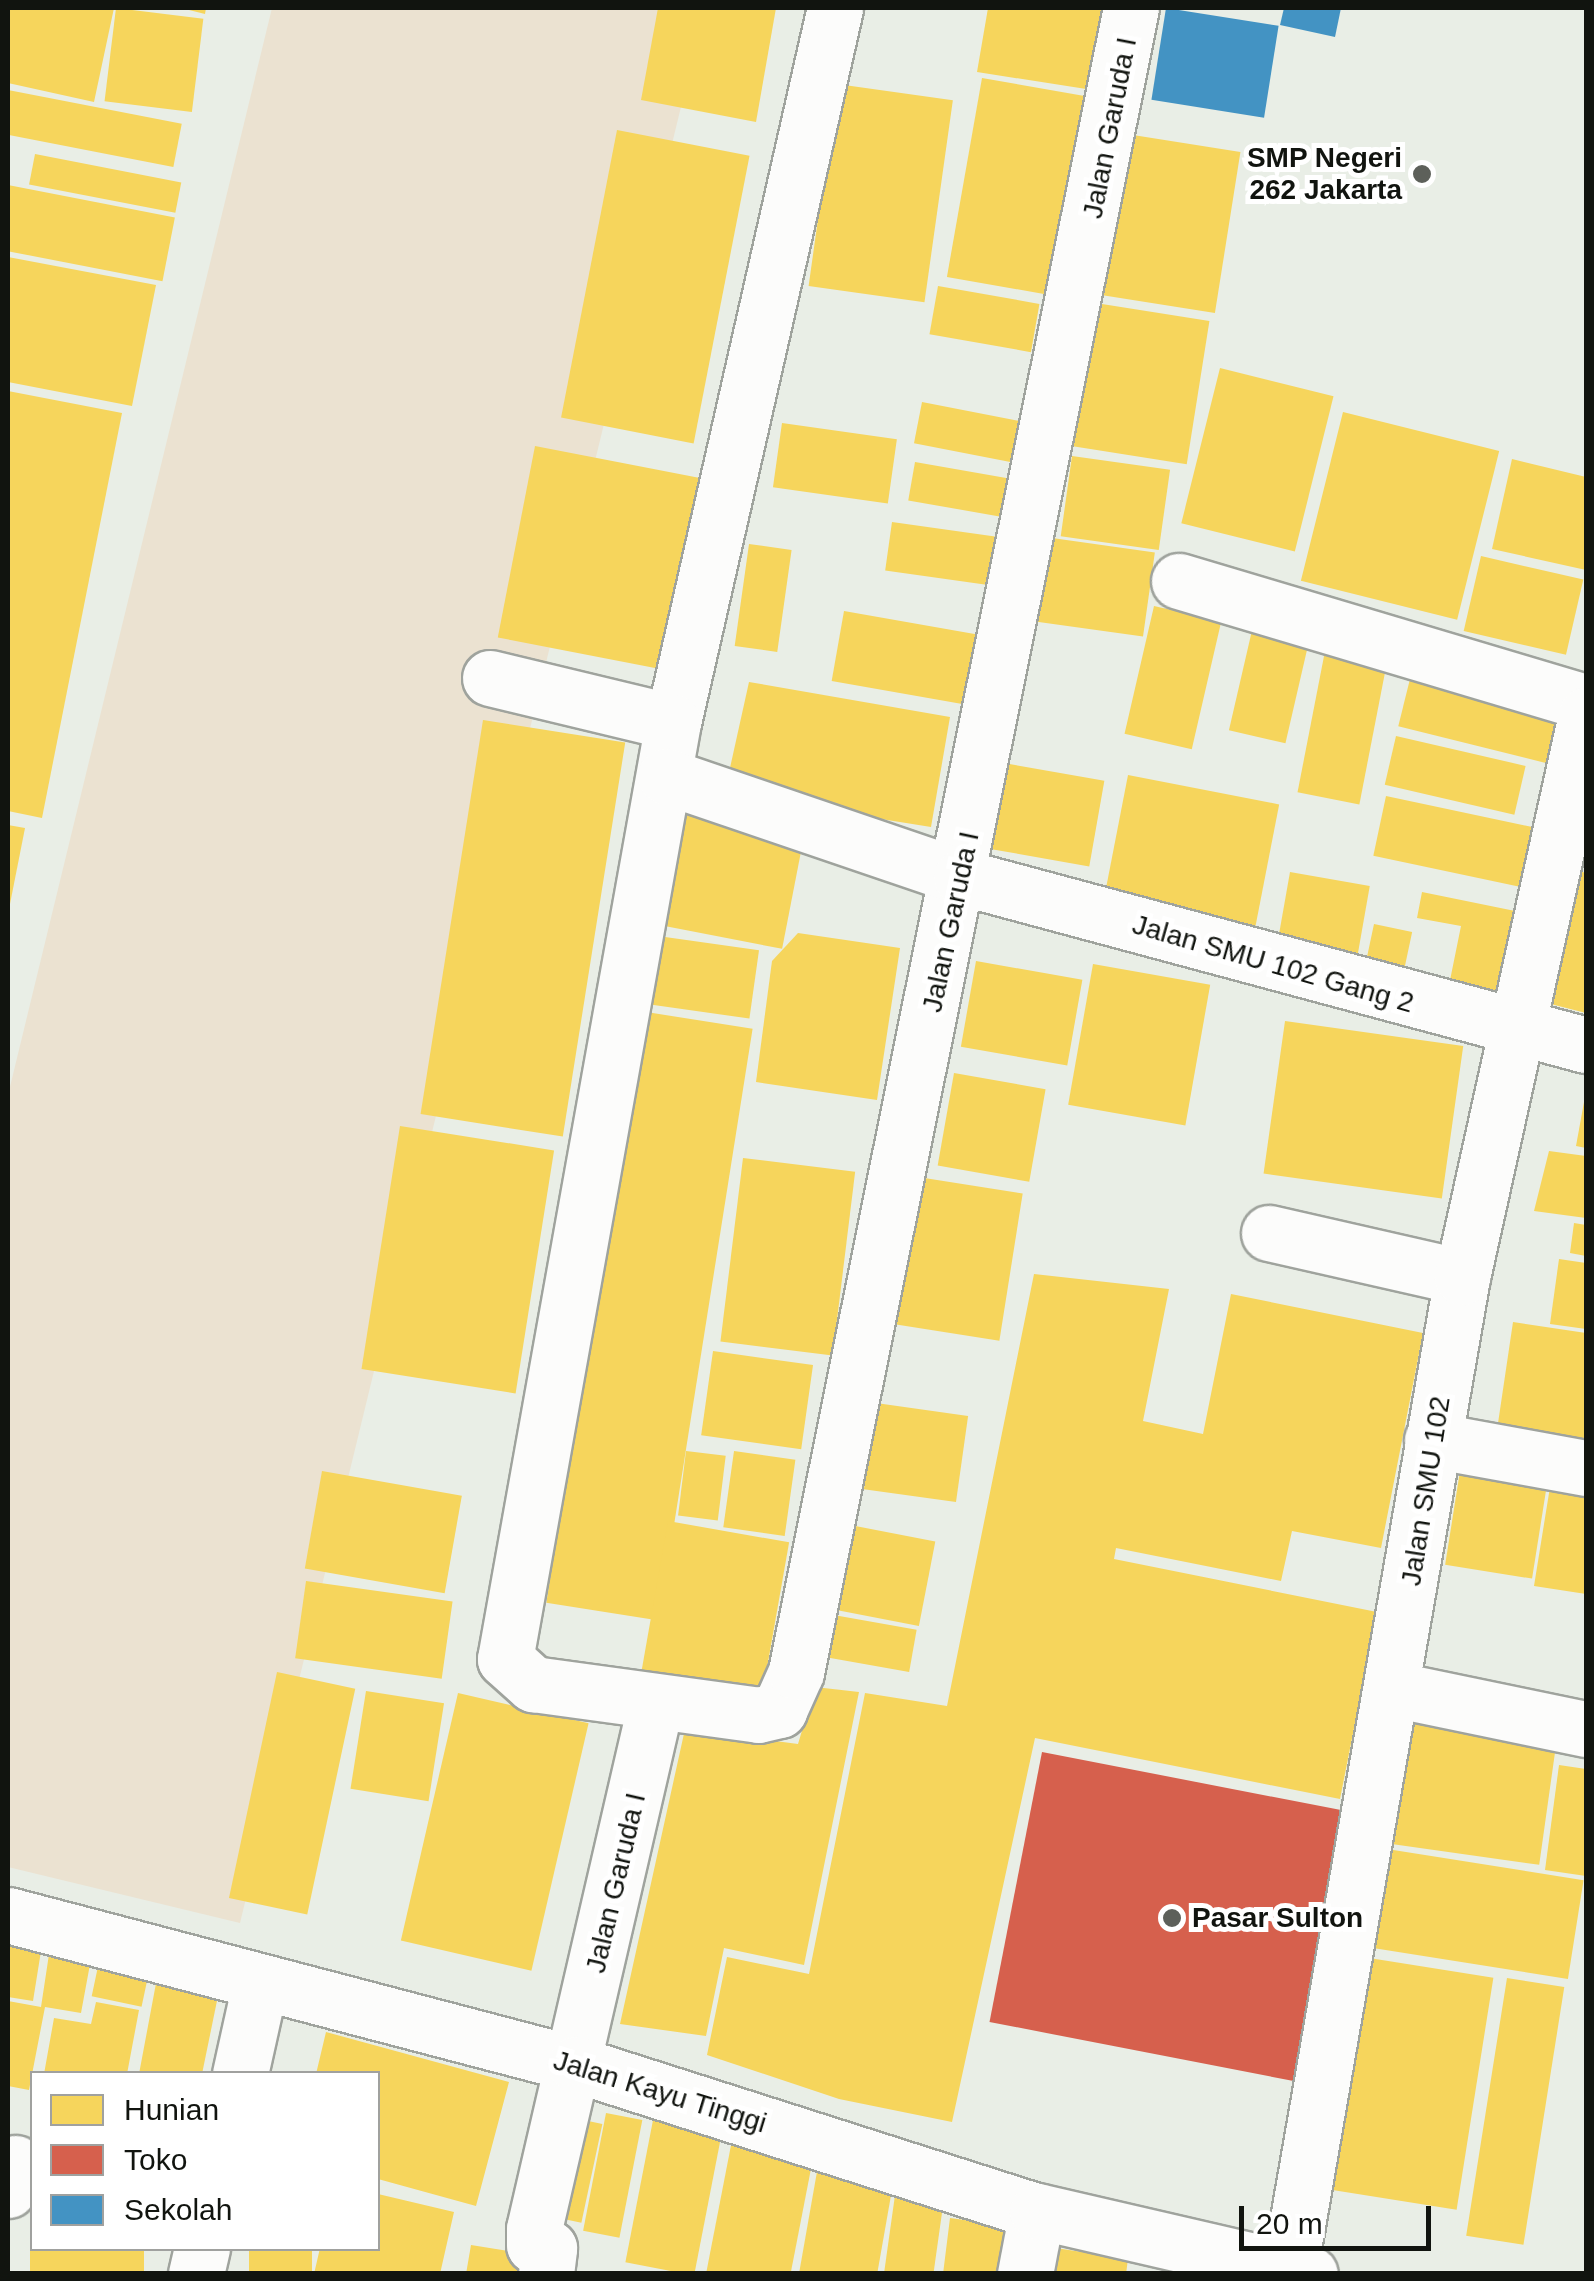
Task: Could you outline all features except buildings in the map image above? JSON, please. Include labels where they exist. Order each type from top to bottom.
[{"type":"street","name":"Jalan Garuda I","points":[[835,8],[674,722],[505,1660],[517,1680],[758,1716],[788,1697],[961,876],[1131,8]]},
{"type":"street","points":[[1179,581],[1586,702]]},
{"type":"street","points":[[490,678],[674,722]]},
{"type":"street","name":"Jalan SMU 102","points":[[1299,2272],[1396,1690],[1432,1440],[1462,1277],[1586,715]]},
{"type":"street","name":"Jalan SMU 102 Gang 2","points":[[665,776],[961,876],[1517,1032],[1586,1045]]},
{"type":"street","points":[[1269,1233],[1462,1277]]},
{"type":"street","points":[[1432,1440],[1586,1468]]},
{"type":"street","points":[[1396,1690],[1586,1728]]},
{"type":"street","name":"Jalan Garuda I","points":[[546,2274],[550,2248],[534,2245],[534,2229],[656,1702]]},
{"type":"street","name":"Jalan Kayu Tinggi","points":[[8,1916],[575,2064],[1036,2211],[1299,2272]]},
{"type":"street","points":[[241,2071],[260,1984]]},
{"type":"street","points":[[1026,2274],[1036,2211]]},
{"type":"shaded area","points":[[272,8],[705,8],[240,1923],[8,1867],[8,1095]]},
{"type":"place","name":"SMP Negeri 262 Jakarta","points":[[1422,174]]},
{"type":"place","name":"Pasar Sulton","points":[[1172,1918]]}]
